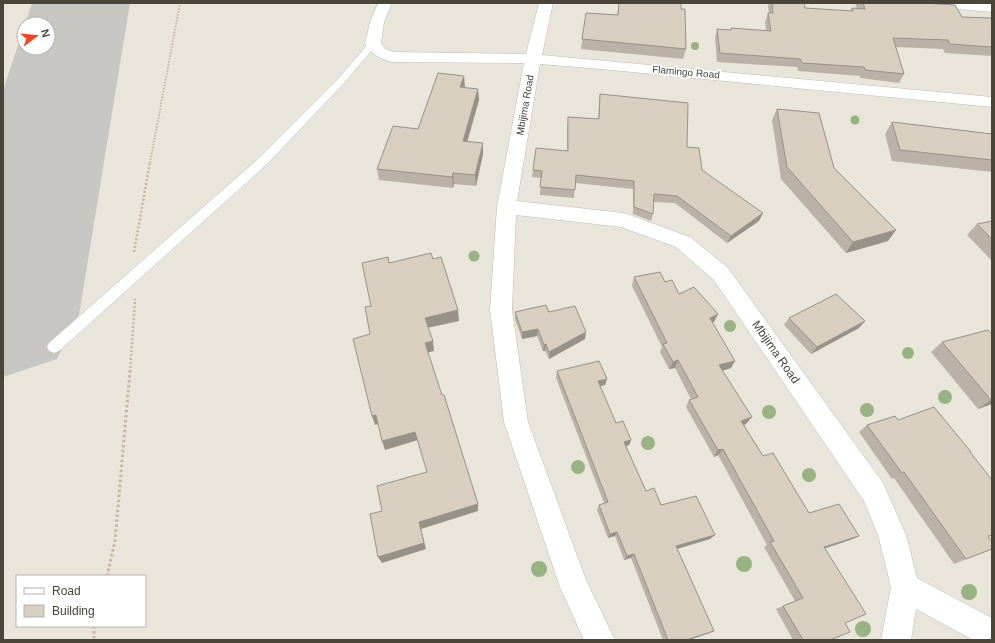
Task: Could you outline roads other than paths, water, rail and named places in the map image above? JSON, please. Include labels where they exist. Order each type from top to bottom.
[{"type":"street","points":[[376,48],[377,22],[385,3]]},
{"type":"street","name":"Mbijima Road","points":[[546,3],[533,59],[507,207],[501,310],[516,422],[574,587],[600,640]]},
{"type":"street","points":[[935,3],[992,8]]},
{"type":"street","name":"Flamingo Road","points":[[376,48],[392,57],[533,59],[712,74],[992,102]]},
{"type":"street","name":"Mbijima Road","points":[[507,207],[623,220],[683,242],[721,274],[874,492],[892,535],[905,586],[896,640]]},
{"type":"street","points":[[905,586],[992,634]]},
{"type":"lane","points":[[54,347],[263,162],[341,81],[376,48]]}]
